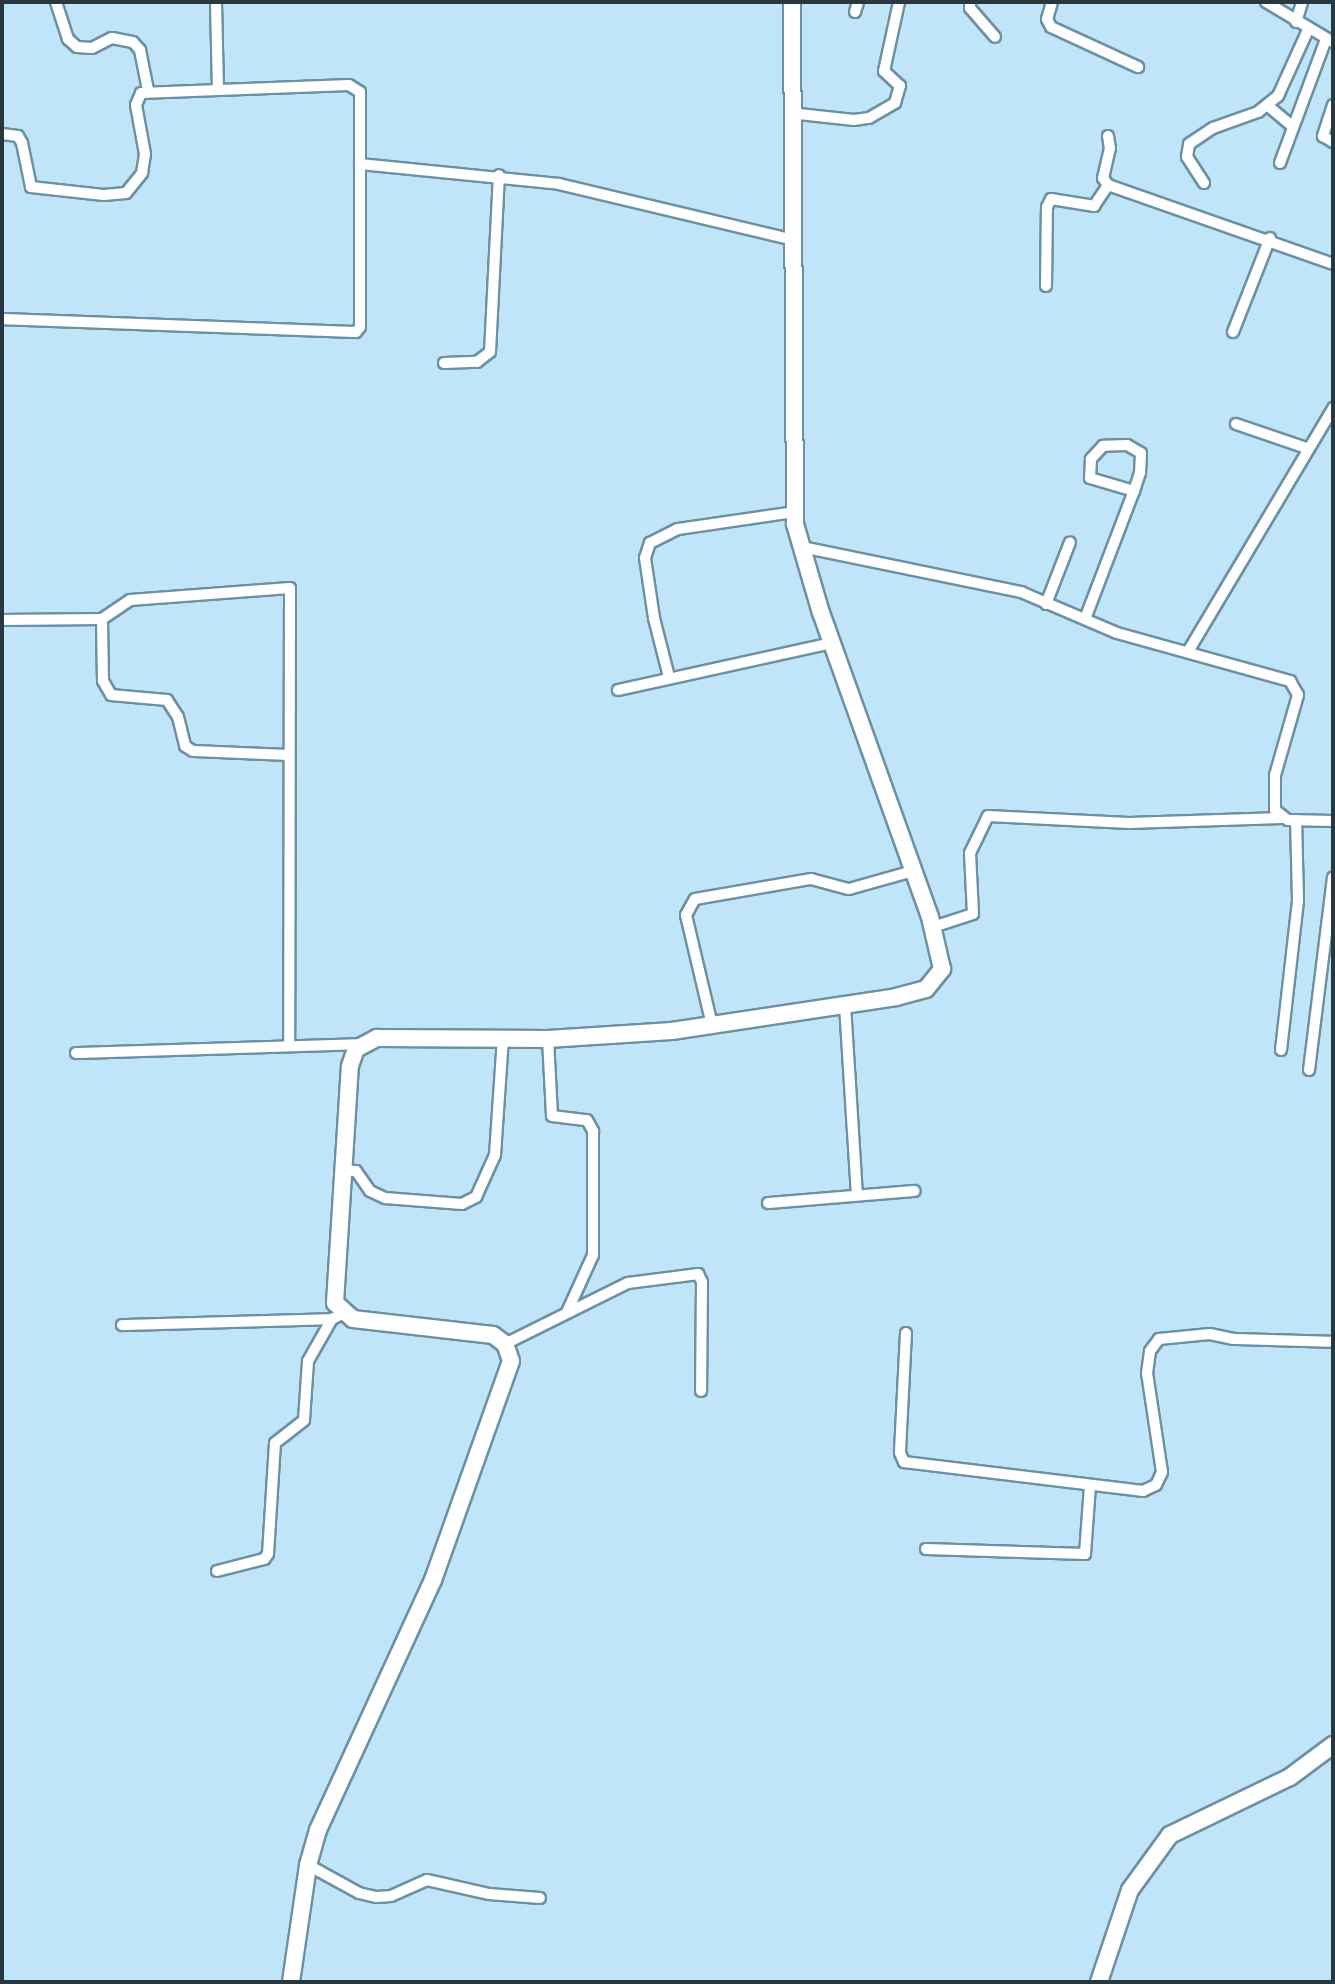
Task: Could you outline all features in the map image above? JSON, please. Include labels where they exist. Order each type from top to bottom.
[{"type":"street","points":[[56,2],[68,39],[77,47],[92,48],[112,38],[133,42],[140,50],[148,90]]},
{"type":"street","points":[[216,2],[218,88]]},
{"type":"street","points":[[76,1053],[360,1044],[377,1038],[611,1037],[712,1025],[896,997],[936,981],[942,969],[941,954],[933,927],[831,643],[794,513],[790,239],[792,2]]},
{"type":"street","points":[[790,113],[854,120],[869,118],[895,103],[900,86],[884,71],[899,2]]},
{"type":"street","points":[[970,2],[970,8],[995,37]]},
{"type":"street","points":[[1052,2],[1047,19],[1051,27],[1138,68]]},
{"type":"street","points":[[1266,2],[1330,41],[1280,163]]},
{"type":"street","points":[[1296,22],[1302,2]]},
{"type":"street","points":[[1204,183],[1187,158],[1189,145],[1197,136],[1267,105],[1278,96],[1308,30]]},
{"type":"street","points":[[2,134],[18,136],[23,143],[31,187],[104,195],[126,193],[142,173],[145,154],[136,105],[137,97],[148,90],[356,86],[360,92],[360,327],[356,332],[2,319]]},
{"type":"street","points":[[1267,105],[1293,127]]},
{"type":"street","points":[[1333,105],[1323,136],[1333,142]]},
{"type":"street","points":[[1108,136],[1110,148],[1103,177],[1108,185],[1270,238],[1333,264]]},
{"type":"street","points":[[360,164],[499,175],[559,184],[790,239]]},
{"type":"street","points":[[444,363],[477,362],[490,352],[499,175]]},
{"type":"street","points":[[1046,286],[1046,207],[1051,199],[1094,206],[1108,185]]},
{"type":"street","points":[[1233,331],[1270,238]]},
{"type":"street","points":[[1189,650],[1306,448],[1329,422],[1333,408]]},
{"type":"street","points":[[1236,424],[1306,448]]},
{"type":"street","points":[[1085,619],[1134,491],[1142,453],[1127,445],[1103,446],[1091,459],[1090,478],[1134,491]]},
{"type":"street","points":[[669,677],[654,618],[645,558],[650,543],[678,529],[794,513]]},
{"type":"street","points":[[1046,604],[1070,542]]},
{"type":"street","points":[[802,547],[1003,588],[1117,633],[1189,650],[1296,685],[1298,695],[1272,795],[1275,810],[1282,818]]},
{"type":"street","points":[[2,620],[102,619],[130,600],[287,586],[289,1045]]},
{"type":"street","points":[[102,619],[103,681],[111,695],[167,700],[178,718],[185,746],[193,751],[289,755]]},
{"type":"street","points":[[618,690],[831,643]]},
{"type":"street","points":[[933,927],[973,914],[971,853],[988,816],[1129,823],[1282,818],[1333,821]]},
{"type":"street","points":[[1281,1051],[1298,900],[1296,820]]},
{"type":"street","points":[[712,1025],[686,915],[695,899],[811,878],[849,889],[913,871]]},
{"type":"street","points":[[1309,1070],[1333,877]]},
{"type":"street","points":[[845,1005],[857,1195]]},
{"type":"street","points":[[343,1170],[356,1171],[366,1187],[380,1196],[462,1204],[476,1197],[495,1155],[503,1039]]},
{"type":"street","points":[[548,1039],[552,1116],[584,1119],[593,1128],[593,1255],[568,1312]]},
{"type":"street","points":[[217,1571],[264,1559],[268,1554],[275,1443],[304,1420],[308,1361],[337,1316],[333,1297],[350,1060],[360,1044]]},
{"type":"street","points":[[768,1203],[915,1191]]},
{"type":"street","points":[[505,1344],[628,1283],[698,1274],[702,1282],[701,1391]]},
{"type":"street","points":[[122,1325],[337,1316],[486,1333],[505,1344]]},
{"type":"street","points":[[906,1333],[900,1453],[904,1462],[1090,1486],[1143,1490],[1159,1481],[1162,1468],[1150,1409],[1148,1365],[1150,1351],[1163,1337],[1210,1334],[1233,1339],[1333,1342]]},
{"type":"street","points":[[291,1982],[308,1865],[330,1803],[433,1580],[509,1370],[505,1344]]},
{"type":"street","points":[[926,1549],[1085,1554],[1090,1486]]},
{"type":"street","points":[[1099,1982],[1130,1890],[1170,1835],[1290,1777],[1333,1745]]},
{"type":"street","points":[[308,1865],[359,1893],[377,1898],[391,1896],[428,1880],[489,1894],[540,1898]]}]
